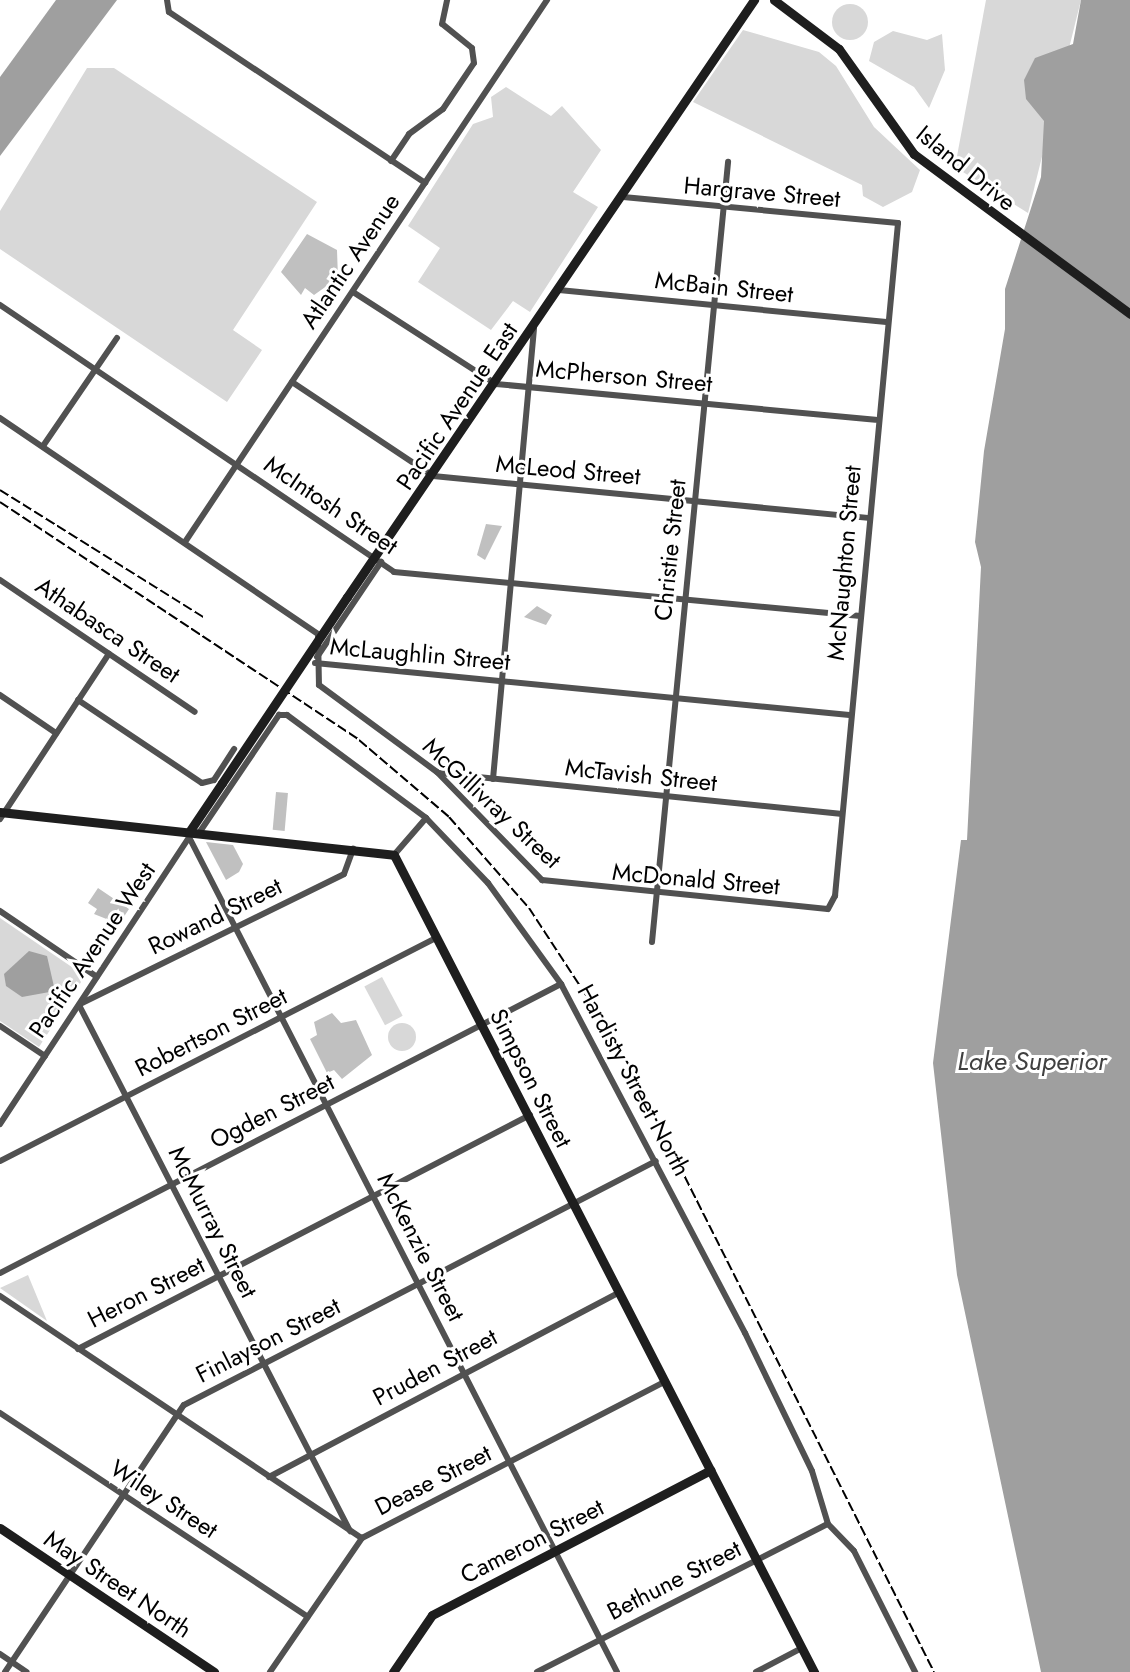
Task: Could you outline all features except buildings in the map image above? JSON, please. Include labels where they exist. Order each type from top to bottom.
[{"type":"street","points":[[167,0],[169,12],[425,183]]},
{"type":"street","points":[[391,161],[409,134],[443,109],[474,63],[472,48],[442,24],[447,0]]},
{"type":"street","name":"Atlantic Avenue","points":[[185,542],[547,0]]},
{"type":"street","name":"Pacific Avenue East","points":[[192,835],[222,783],[347,597],[378,559],[754,0]]},
{"type":"street","name":"Island Drive","points":[[774,0],[839,49],[905,145],[1009,227],[1130,314]]},
{"type":"street","name":"Christie Street","points":[[652,942],[728,162]]},
{"type":"street","name":"Hargrave Street","points":[[623,197],[898,223]]},
{"type":"street","name":"McNaughton Street","points":[[831,906],[876,420],[898,223]]},
{"type":"street","name":"McBain Street","points":[[559,290],[886,322]]},
{"type":"street","name":"McPherson Street","points":[[354,292],[496,384],[876,420]]},
{"type":"street","name":"McIntosh Street","points":[[0,304],[394,572],[858,616]]},
{"type":"street","points":[[493,779],[534,328]]},
{"type":"street","points":[[43,446],[117,338]]},
{"type":"street","name":"McLeod Street","points":[[292,382],[433,477],[868,518]]},
{"type":"street","name":"McLaughlin Street","points":[[0,418],[317,634],[315,661],[849,715]]},
{"type":"street","points":[[315,661],[378,559]]},
{"type":"street","name":"Athabasca Street","points":[[0,580],[195,712]]},
{"type":"street","points":[[109,654],[1,813],[394,855],[426,818]]},
{"type":"street","name":"McGillivray Street","points":[[315,661],[319,685],[437,772],[542,880],[556,886]]},
{"type":"street","points":[[0,695],[56,733]]},
{"type":"street","points":[[78,700],[195,779],[214,780],[234,750]]},
{"type":"street","name":"Hardisty Street North","points":[[192,835],[283,714],[426,818],[494,891],[561,984],[656,1161],[812,1471],[828,1524],[854,1551],[915,1672]]},
{"type":"street","name":"McTavish Street","points":[[437,772],[841,814]]},
{"type":"street","name":"McKenzie Street","points":[[192,835],[235,928],[617,1672]]},
{"type":"street","name":"Pacific Avenue West","points":[[0,1124],[192,835]]},
{"type":"street","name":"Rowand Street","points":[[79,1005],[344,874],[353,849]]},
{"type":"street","name":"Simpson Street","points":[[394,855],[439,936],[814,1672]]},
{"type":"street","name":"McDonald Street","points":[[556,886],[831,906]]},
{"type":"street","points":[[0,911],[97,976]]},
{"type":"street","name":"Robertson Street","points":[[0,1161],[439,936]]},
{"type":"street","name":"Ogden Street","points":[[0,1273],[561,984]]},
{"type":"street","name":"McMurray Street","points":[[79,1005],[263,1363],[314,1453],[350,1531]]},
{"type":"street","points":[[0,1026],[45,1056]]},
{"type":"street","name":"Heron Street","points":[[78,1349],[530,1115]]},
{"type":"street","name":"Finlayson Street","points":[[5,1672],[177,1415],[263,1363],[656,1161]]},
{"type":"street","name":"Pruden Street","points":[[269,1477],[620,1292]]},
{"type":"street","points":[[0,1296],[362,1538]]},
{"type":"street","name":"Dease Street","points":[[270,1672],[362,1538],[666,1381]]},
{"type":"street","name":"Wiley Street","points":[[0,1413],[308,1617]]},
{"type":"street","name":"Cameron Street","points":[[393,1672],[432,1615],[711,1470]]},
{"type":"street","name":"Bethune Street","points":[[537,1672],[828,1524]]},
{"type":"street","name":"May Street North","points":[[0,1528],[214,1672]]},
{"type":"street","points":[[756,1672],[802,1648]]},
{"type":"street","points":[[0,1654],[27,1672]]},
{"type":"shaded area","points":[[986,0],[1081,0],[1028,213],[955,167]]},
{"type":"shaded area","points":[[850,4],[863,9],[868,22],[863,35],[850,40],[837,35],[832,22],[837,9]]},
{"type":"shaded area","points":[[743,30],[819,52],[836,66],[874,127],[920,170],[912,192],[883,207],[863,196],[862,185],[693,102]]},
{"type":"shaded area","points":[[893,31],[927,40],[942,34],[945,70],[929,108],[914,87],[869,61],[874,42]]},
{"type":"shaded area","points":[[87,68],[114,68],[317,202],[233,330],[262,350],[227,402],[0,249],[0,211]]},
{"type":"shaded area","points":[[506,87],[551,116],[562,106],[601,150],[573,192],[598,207],[530,312],[513,301],[491,330],[418,282],[440,248],[408,226],[473,124],[493,117],[491,97]]},
{"type":"shaded area","points":[[0,918],[85,976],[39,1047],[0,1021]]},
{"type":"shaded area","points":[[382,977],[403,1016],[385,1025],[364,986]]},
{"type":"shaded area","points":[[402,1023],[412,1027],[416,1037],[412,1047],[402,1051],[392,1047],[388,1037],[392,1027]]},
{"type":"shaded area","points":[[28,1275],[47,1321],[0,1288]]},
{"type":"water","points":[[56,0],[117,0],[0,156],[0,77]]},
{"type":"water","name":"Lake Superior","points":[[1081,0],[1130,0],[1130,1672],[1041,1672],[957,1275],[933,1063],[961,840],[967,840],[981,567],[975,542],[984,451],[1005,329],[1005,289],[1041,177],[1044,121],[1026,99],[1024,80],[1035,58],[1073,44]]},
{"type":"water","points":[[29,951],[47,956],[55,991],[22,997],[6,986],[4,974]]},
{"type":"railway","points":[[0,490],[205,618]]},
{"type":"railway","points":[[0,502],[359,740],[449,817],[529,908],[618,1044],[934,1672]]}]
